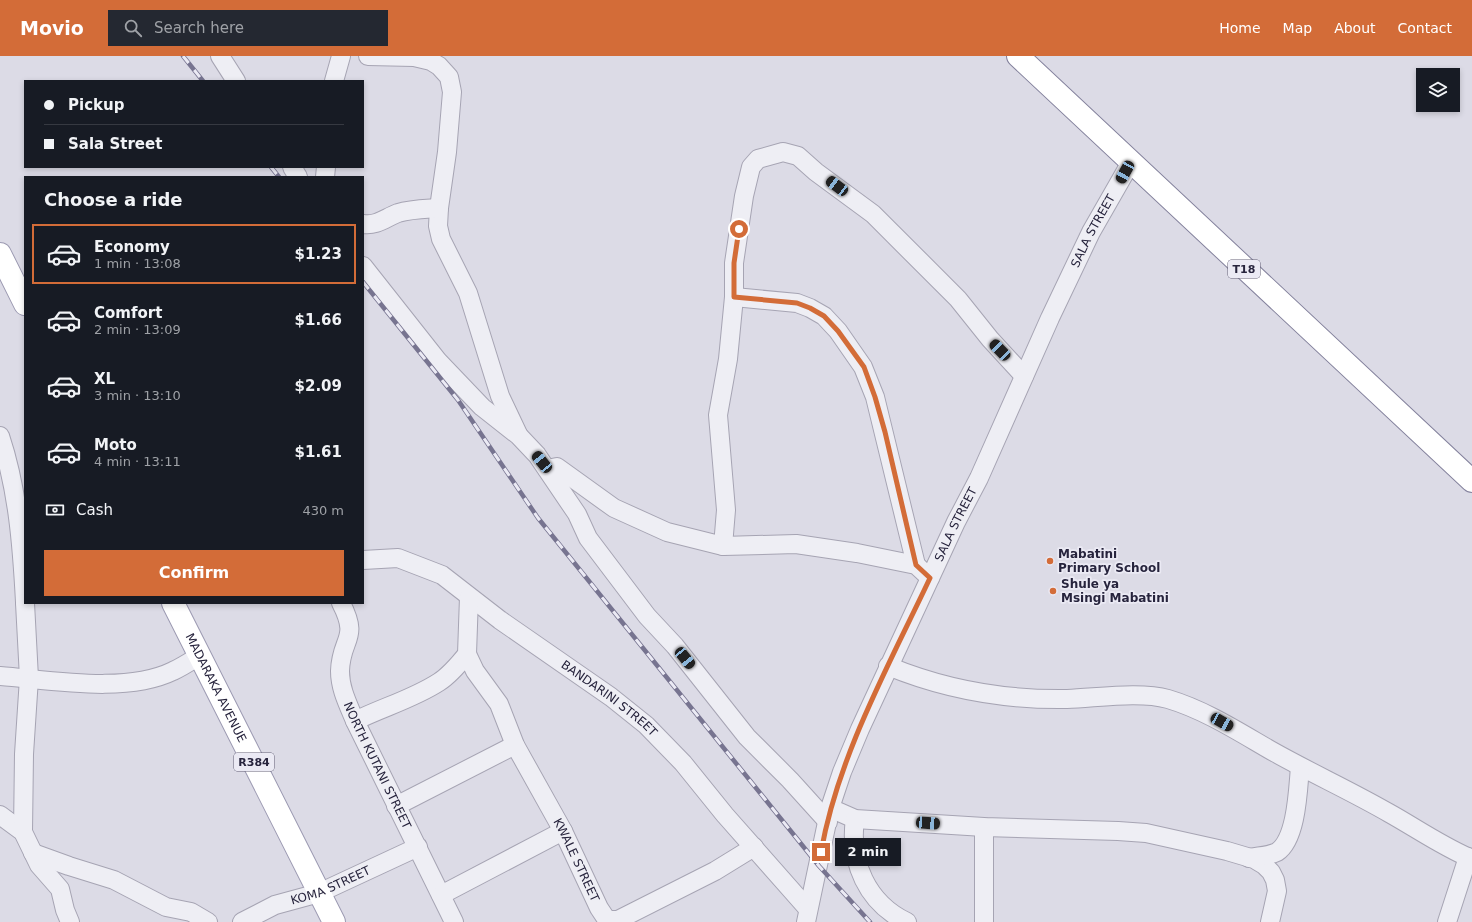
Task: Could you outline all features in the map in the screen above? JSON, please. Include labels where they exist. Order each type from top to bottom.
[{"type":"main road","name":"T18","points":[[1018,56],[1472,481]]},
{"type":"main road","points":[[0,255],[24,302]]},
{"type":"main road","name":"MADARAKA AVENUE","points":[[173,604],[334,922]]},
{"type":"street","points":[[220,56],[235,80]]},
{"type":"street","points":[[334,80],[341,56]]},
{"type":"street","points":[[368,56],[414,58],[431,61],[439,66],[449,77],[452,92],[446,152],[438,208],[438,226],[441,239],[468,293],[500,396],[518,436]]},
{"type":"street","points":[[724,546],[726,510],[718,415],[728,359],[734,297],[734,263],[751,167],[758,159],[777,153],[790,153],[798,156],[816,172],[873,214],[958,300],[990,339],[1024,376]]},
{"type":"street","name":"SALA STREET","points":[[807,915],[829,815],[845,765],[888,666],[979,478],[1050,318],[1091,232],[1131,162]]},
{"type":"street","points":[[364,224],[376,225],[399,213],[411,210],[438,208]]},
{"type":"street","points":[[364,267],[438,361],[482,407],[518,436],[547,468],[577,514],[588,538],[647,616],[675,646],[746,737],[790,780],[829,815],[855,819],[984,827],[1049,828],[1146,833],[1249,858],[1264,865],[1275,880],[1275,902],[1270,922]]},
{"type":"street","points":[[734,297],[797,303],[810,308],[824,316],[838,331],[864,367],[875,397],[916,565]]},
{"type":"street","points":[[0,436],[9,462],[16,499],[24,591]]},
{"type":"street","points":[[547,468],[557,467],[614,508],[667,532],[724,546],[796,544],[857,553],[916,565],[930,578]]},
{"type":"street","name":"BANDARINI STREET","points":[[364,560],[398,558],[442,575],[469,597],[611,697],[646,725],[683,763],[754,847],[807,915]]},
{"type":"street","points":[[355,720],[416,695],[440,681],[468,654],[469,597]]},
{"type":"street","points":[[22,832],[24,754],[29,678],[25,604]]},
{"type":"street","name":"NORTH KUTANI STREET","points":[[341,604],[349,620],[351,631],[342,651],[340,680],[342,690],[396,806],[418,847],[454,922]]},
{"type":"street","name":"KWALE STREET","points":[[468,654],[476,671],[499,704],[515,745],[562,831],[606,921],[618,920],[715,871],[754,847]]},
{"type":"street","points":[[0,676],[96,683],[132,682],[172,672],[199,656]]},
{"type":"street","points":[[888,666],[937,684],[974,693],[1061,699],[1139,696],[1161,698],[1175,702],[1222,722],[1300,767],[1388,812],[1470,858],[1446,922]]},
{"type":"street","points":[[396,806],[515,745]]},
{"type":"street","points":[[1249,858],[1272,854],[1282,846],[1294,816],[1300,767]]},
{"type":"street","points":[[0,815],[22,832],[43,869],[60,889],[65,910],[70,922]]},
{"type":"street","points":[[855,819],[854,847],[856,864],[864,882],[874,897],[886,908],[907,922]]},
{"type":"street","points":[[984,827],[984,922]]},
{"type":"street","points":[[441,895],[562,831]]},
{"type":"street","name":"KOMA STREET","points":[[242,922],[275,905],[319,892],[418,847]]},
{"type":"street","points":[[34,853],[68,866],[114,880],[166,907],[191,912],[208,922]]},
{"type":"railway","points":[[183,56],[202,80]]},
{"type":"railway","points":[[272,168],[278,176]]},
{"type":"railway","points":[[364,283],[458,400],[538,518],[819,866],[870,922]]},
{"type":"place","name":"Mabatini Primary School","points":[[1050,561]]},
{"type":"place","name":"Shule ya Msingi Mabatini","points":[[1053,591]]},
{"type":"route","points":[[739,229],[734,263],[734,297],[797,303],[810,308],[824,316],[838,331],[864,367],[875,397],[885,432],[904,522],[916,565],[930,578],[888,666],[842,772],[830,808],[821,852]]}]
